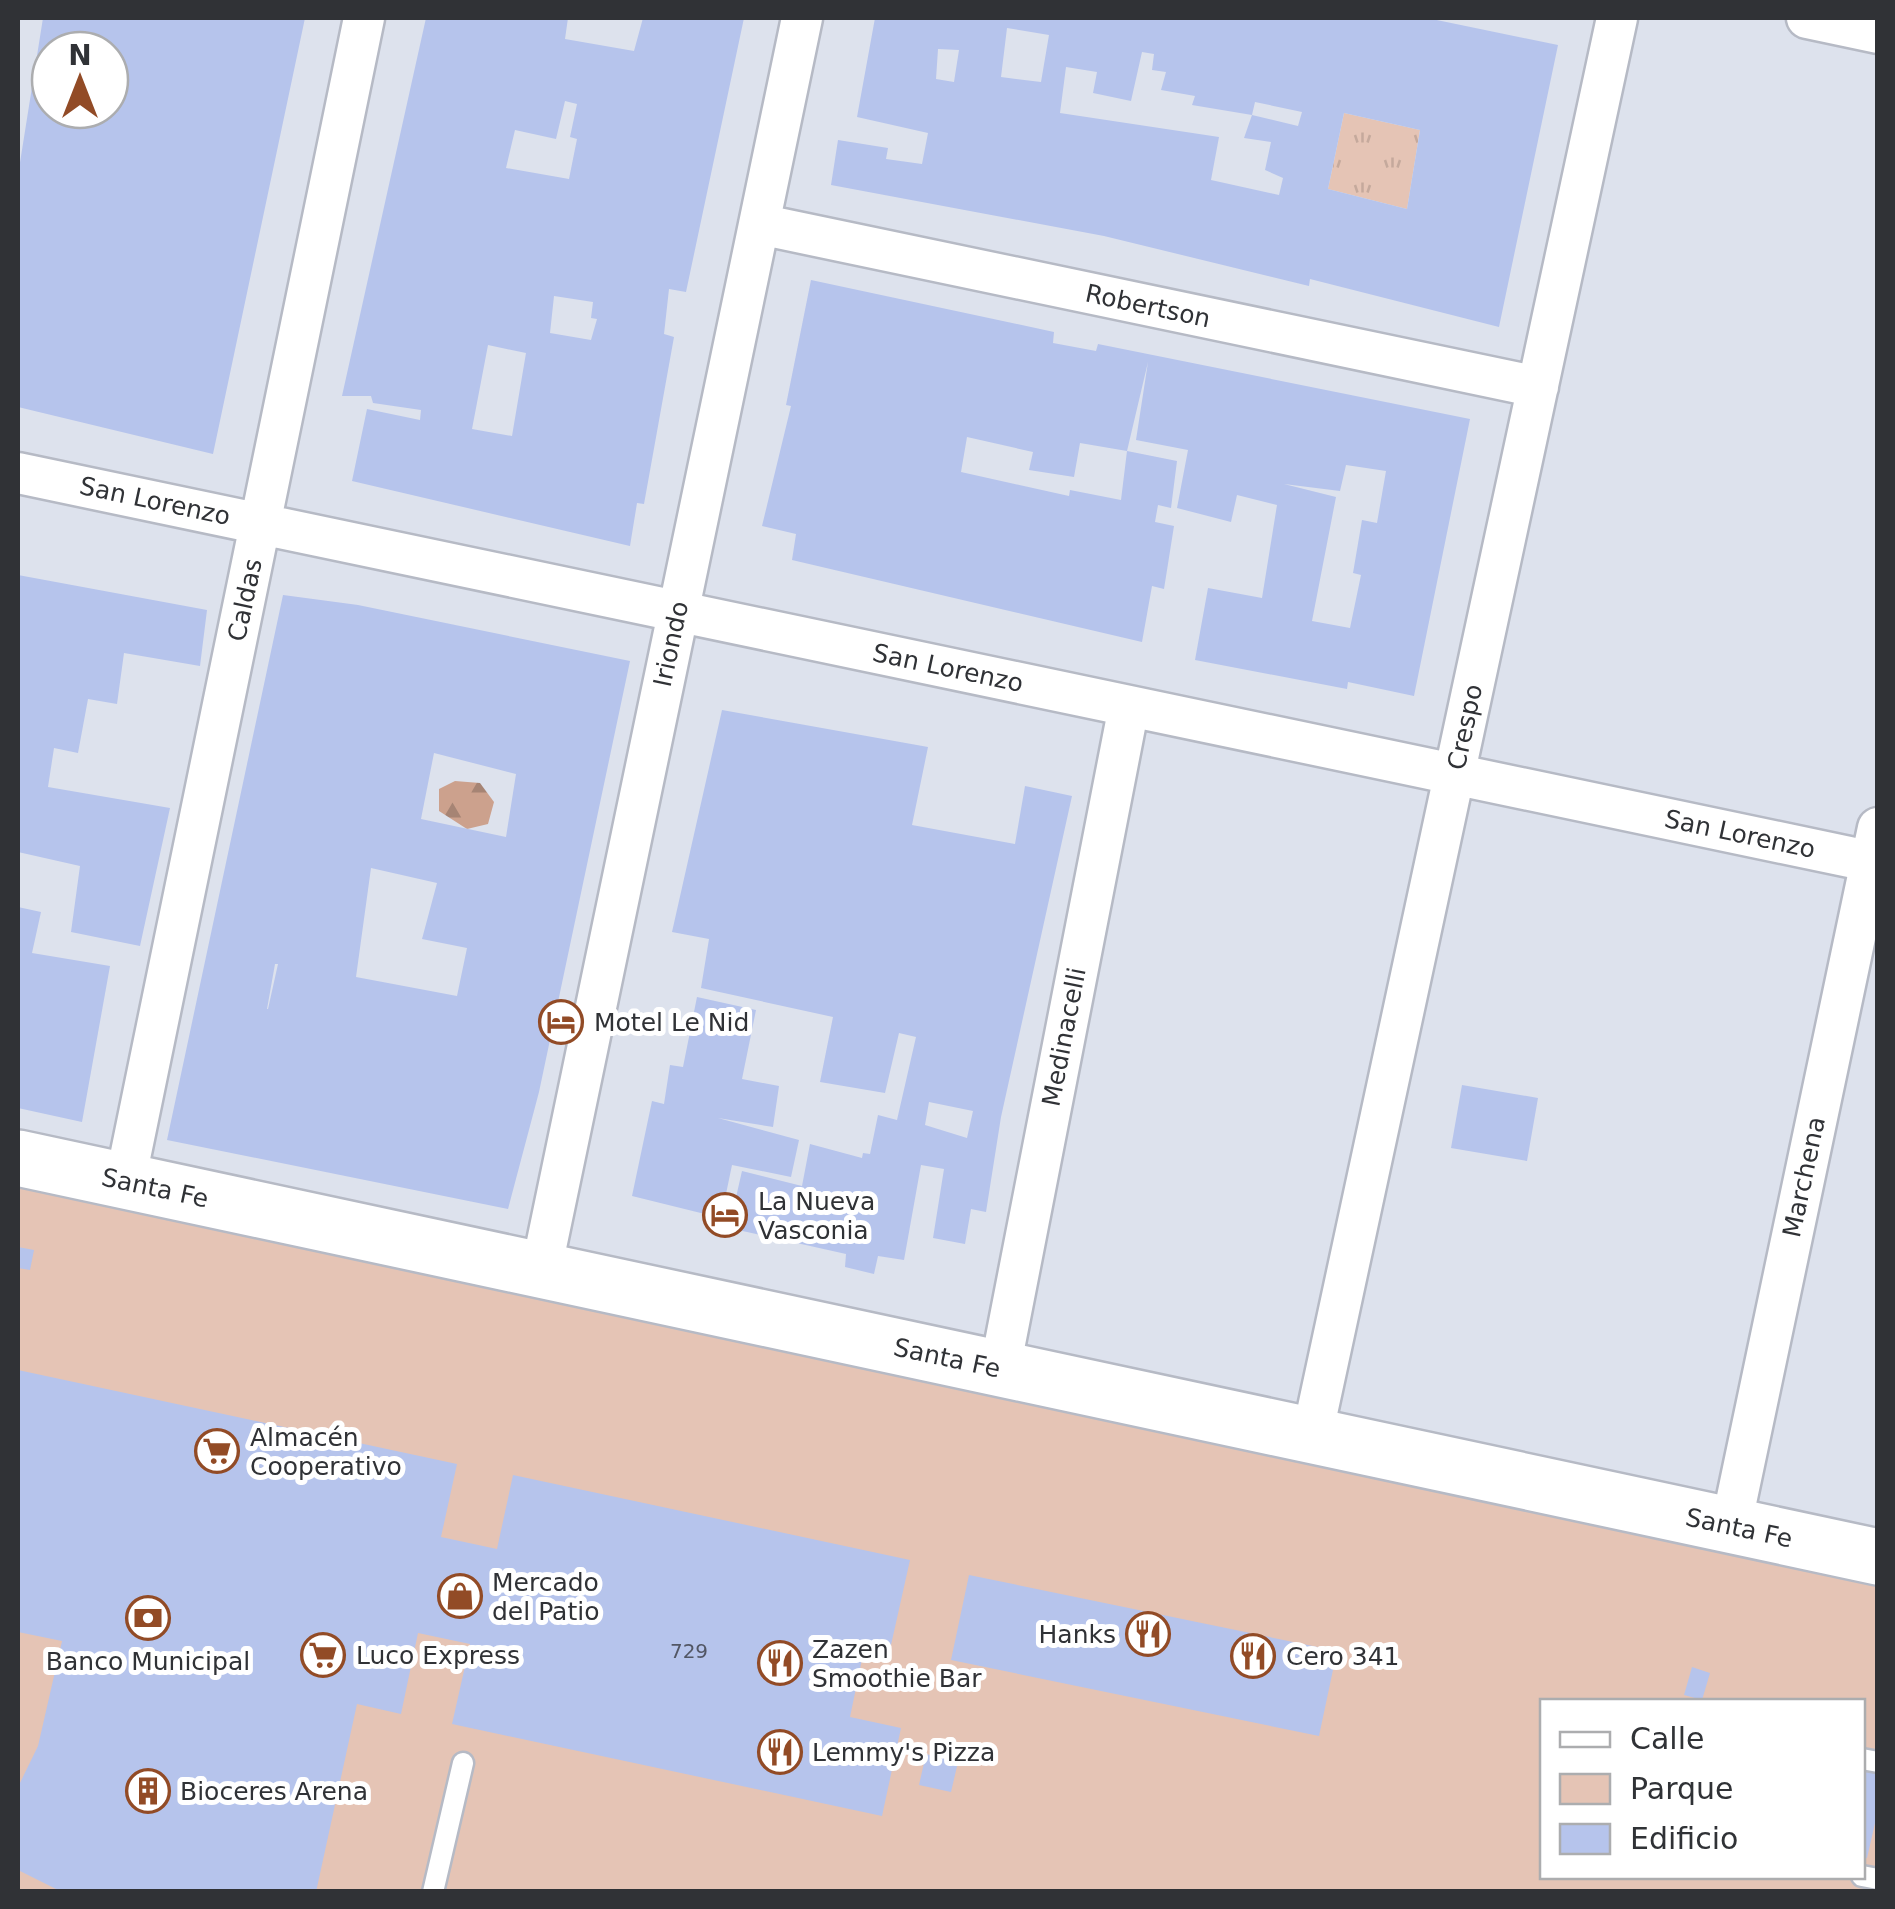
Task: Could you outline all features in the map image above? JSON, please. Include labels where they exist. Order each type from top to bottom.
[{"type":"main road","name":"Santa Fe","points":[[18,1158],[1878,1557]]},
{"type":"street","name":"Caldas","points":[[126,1182],[364,18]]},
{"type":"street","name":"Iriondo","points":[[541,1271],[802,18]]},
{"type":"street","name":"Crespo","points":[[1312,1436],[1617,18]]},
{"type":"street","points":[[1807,18],[1878,32]]},
{"type":"street","name":"Robertson","points":[[758,224],[1538,387]]},
{"type":"street","name":"San Lorenzo","points":[[18,473],[1454,774],[1875,851]]},
{"type":"street","name":"Medinacelli","points":[[1000,1369],[1129,706]]},
{"type":"street","name":"Marchena","points":[[1731,1526],[1875,851]]},
{"type":"lane","points":[[433,1892],[462,1764]]},
{"type":"green space","points":[[1344,113],[1420,130],[1407,209],[1328,189]]},
{"type":"green space","points":[[455,781],[480,783],[494,802],[488,824],[467,829],[439,811],[439,789]]},
{"type":"green space","points":[[18,1185],[1877,1580],[1877,1891],[18,1892]]},
{"type":"building","points":[[43,18],[305,18],[213,454],[18,407],[18,175],[30,100],[30,130],[130,130],[130,30],[41,30]]},
{"type":"building","points":[[426,18],[568,18],[565,39],[634,51],[643,18],[744,18],[686,292],[669,289],[664,334],[674,337],[644,504],[637,503],[630,546],[352,481],[367,409],[420,420],[421,410],[373,403],[371,396],[342,396]],"holes":[[[565,101],[577,104],[570,137],[577,139],[569,179],[506,168],[515,130],[556,139]],[[554,296],[593,302],[591,318],[597,319],[591,340],[550,333]],[[488,345],[526,353],[512,436],[472,429]]]},
{"type":"building","points":[[875,18],[1427,18],[1558,45],[1499,327],[1310,279],[1309,286],[1104,236],[831,185],[838,140],[888,148],[886,159],[922,164],[928,133],[857,117]],"holes":[[[1007,28],[1049,35],[1041,82],[1001,77]],[[938,49],[959,50],[954,82],[936,79]],[[1142,52],[1154,54],[1152,70],[1166,72],[1161,90],[1195,96],[1192,105],[1252,115],[1244,138],[1271,142],[1265,170],[1283,178],[1279,195],[1211,180],[1219,137],[1060,113],[1066,67],[1097,72],[1093,93],[1131,101]],[[1255,102],[1302,112],[1298,126],[1252,115]],[[1344,113],[1420,130],[1407,209],[1328,189]]]},
{"type":"building","points":[[811,280],[1054,332],[1053,343],[1096,351],[1098,344],[1470,419],[1414,696],[1348,682],[1347,689],[1195,660],[1208,588],[1262,598],[1277,505],[1237,495],[1231,522],[1177,508],[1188,450],[1136,440],[1148,362],[1127,451],[1177,461],[1171,508],[1158,505],[1155,522],[1174,526],[1164,589],[1152,586],[1142,642],[792,560],[796,534],[762,526],[791,406],[786,405]],"holes":[[[967,437],[1033,452],[1029,470],[1074,477],[1080,443],[1127,451],[1121,500],[1070,490],[1069,496],[961,472]],[[1346,465],[1386,471],[1377,523],[1362,520],[1353,573],[1361,575],[1350,628],[1312,621],[1336,497],[1284,484],[1340,491]]]},
{"type":"building","points":[[18,575],[207,610],[200,666],[124,653],[117,704],[88,699],[78,753],[54,748],[48,787],[170,808],[140,946],[71,932],[80,866],[18,852]]},
{"type":"building","points":[[283,595],[358,605],[630,661],[539,1092],[508,1209],[167,1140]],"holes":[[[434,753],[516,774],[506,837],[421,819]],[[371,868],[437,883],[422,939],[467,948],[457,996],[356,977]],[[275,964],[278,964],[268,1009]]]},
{"type":"building","points":[[722,710],[928,747],[912,825],[1015,844],[1025,786],[1072,796],[1001,1117],[986,1212],[971,1209],[965,1244],[933,1238],[944,1169],[921,1165],[904,1260],[878,1256],[874,1274],[845,1267],[846,1254],[729,1228],[742,1171],[802,1186],[810,1144],[862,1158],[863,1153],[870,1154],[878,1115],[897,1120],[916,1037],[899,1033],[885,1093],[820,1082],[833,1017],[701,988],[709,939],[672,932]],"holes":[[[929,1102],[973,1111],[967,1138],[925,1125]]]},
{"type":"building","points":[[18,907],[41,912],[32,953],[110,966],[82,1122],[18,1108]]},
{"type":"building","points":[[697,997],[756,1010],[742,1079],[779,1086],[773,1127],[718,1118],[799,1140],[791,1177],[732,1165],[721,1218],[632,1196],[652,1101],[664,1104],[670,1065],[683,1067]]},
{"type":"building","points":[[1462,1085],[1538,1098],[1527,1161],[1451,1148]]},
{"type":"building","points":[[18,1247],[34,1250],[30,1270],[18,1268]]},
{"type":"building","name":"Mercado del Patio","points":[[18,1370],[457,1464],[441,1537],[497,1549],[513,1475],[910,1560],[891,1645],[866,1640],[850,1717],[901,1728],[882,1816],[452,1724],[470,1644],[418,1633],[401,1714],[357,1704],[316,1892],[62,1892],[18,1870],[18,1787],[38,1746],[62,1641],[18,1632]]},
{"type":"building","points":[[969,1575],[1337,1651],[1319,1736],[951,1660]]},
{"type":"building","points":[[1692,1667],[1710,1673],[1702,1699],[1684,1695]]},
{"type":"building","points":[[926,1754],[958,1762],[951,1792],[919,1785]]},
{"type":"building","points":[[1865,1772],[1878,1774],[1878,1810],[1867,1858]]},
{"type":"place","name":"Motel Le Nid","points":[[561,1022]]},
{"type":"place","name":"La Nueva Vasconia","points":[[725,1215]]},
{"type":"place","name":"Almacén Cooperativo","points":[[217,1451]]},
{"type":"place","name":"Mercado del Patio","points":[[460,1596]]},
{"type":"place","name":"Banco Municipal","points":[[148,1618]]},
{"type":"place","name":"Hanks","points":[[1148,1634]]},
{"type":"place","name":"Luco Express","points":[[323,1655]]},
{"type":"place","name":"Cero 341","points":[[1253,1656]]},
{"type":"place","name":"Zazen Smoothie Bar","points":[[780,1663]]},
{"type":"place","name":"Lemmy's Pizza","points":[[780,1752]]},
{"type":"place","name":"Bioceres Arena","points":[[148,1791]]}]
